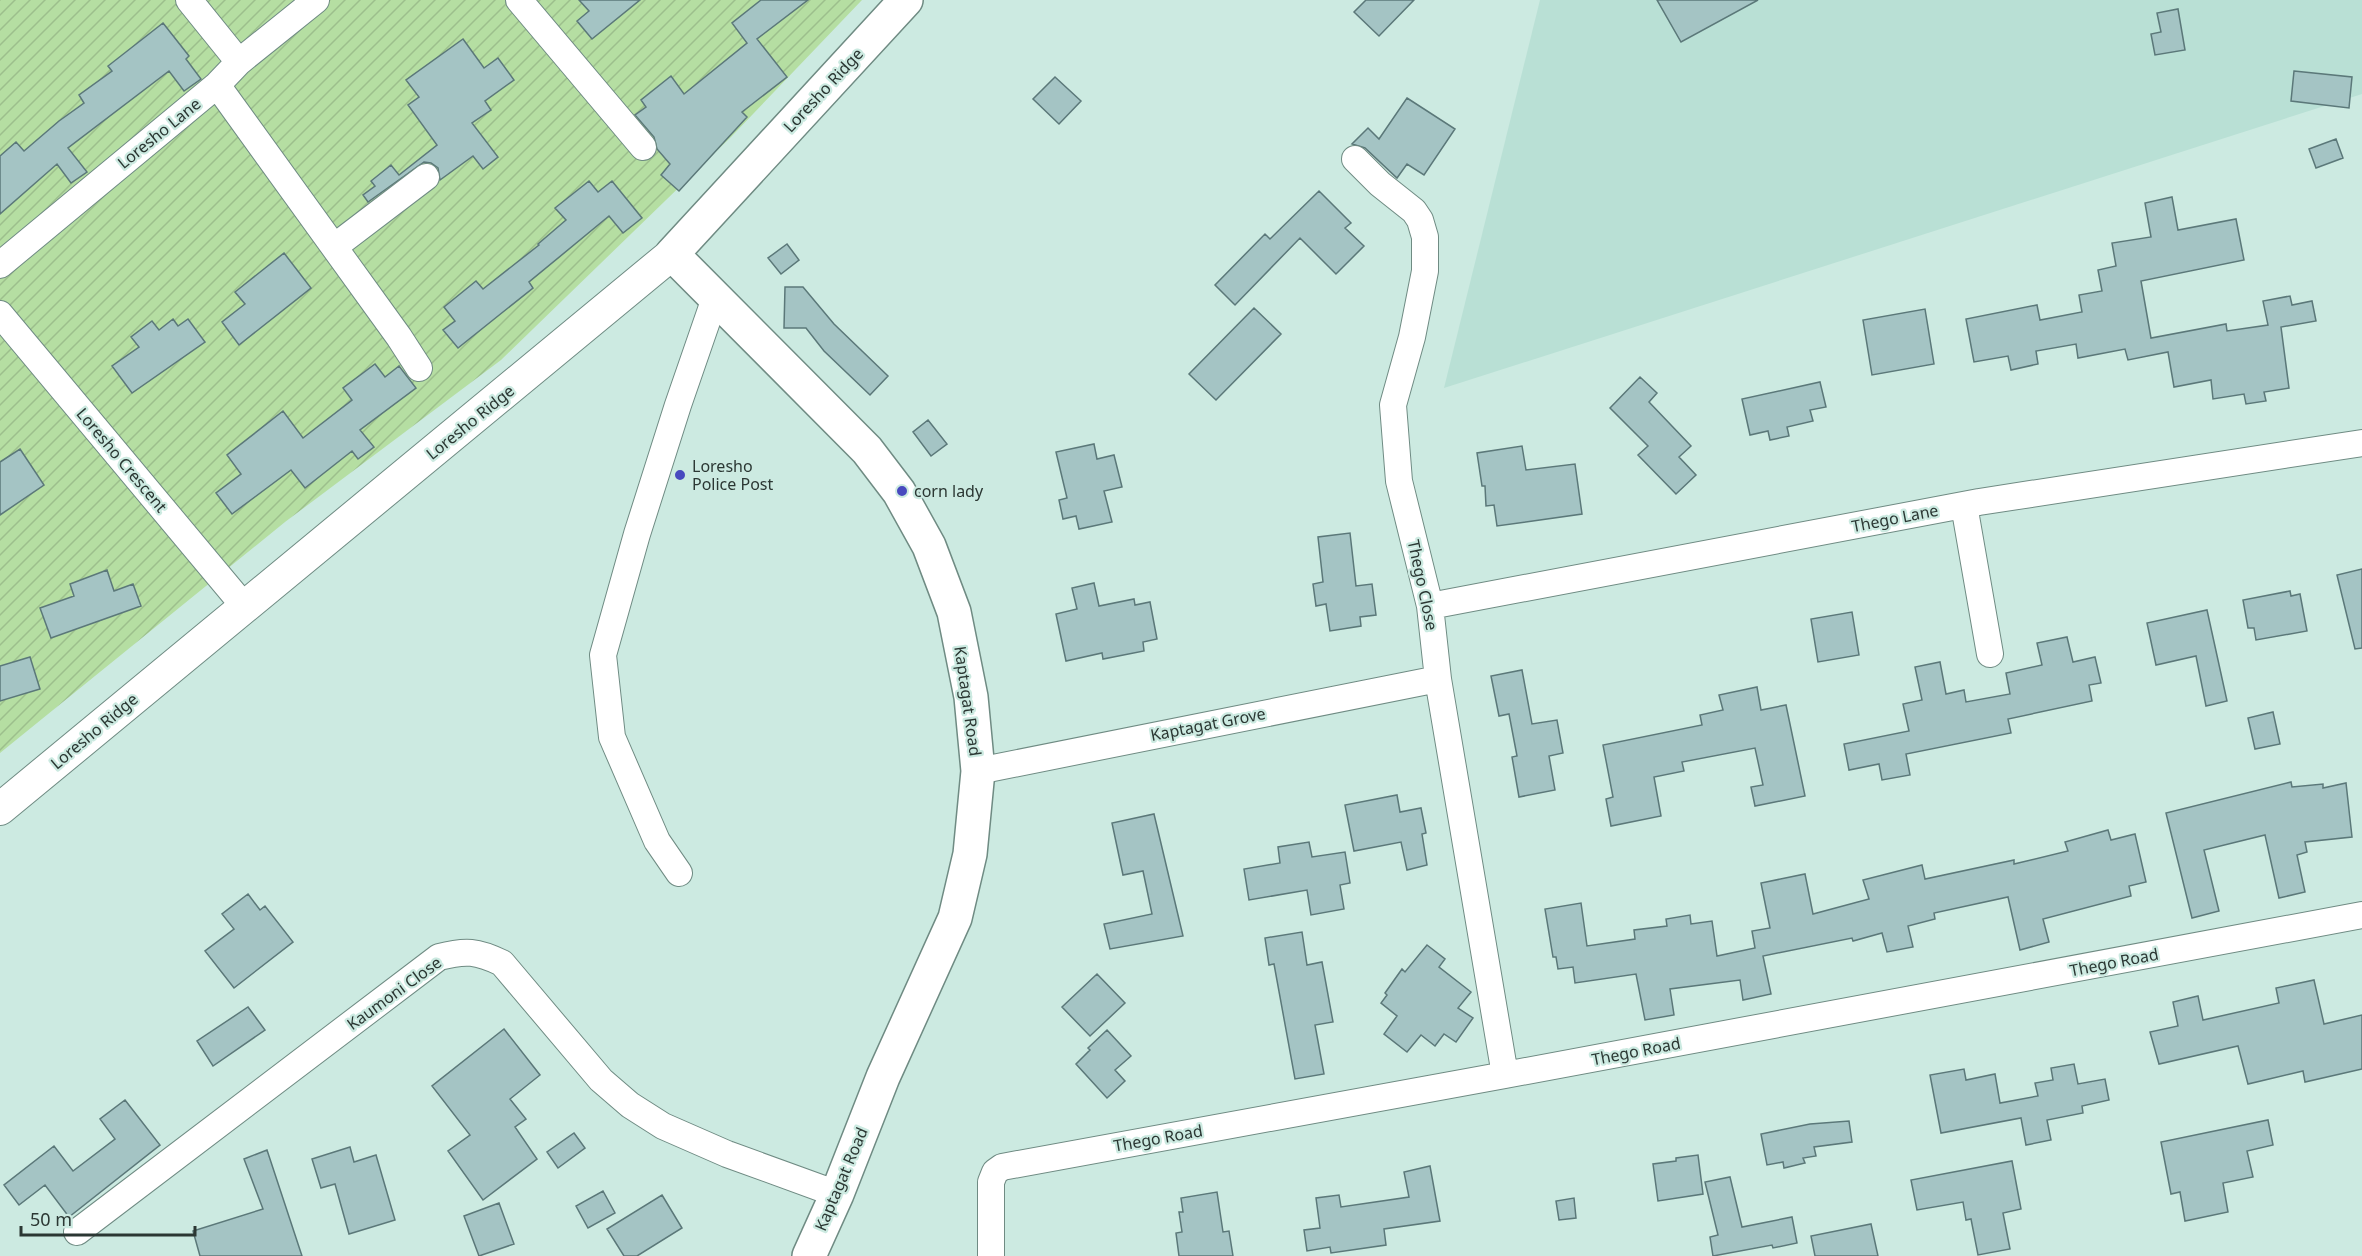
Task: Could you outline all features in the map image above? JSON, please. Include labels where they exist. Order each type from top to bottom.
[{"type":"main road","name":"Loresho Ridge","points":[[672,254],[906,0]]},
{"type":"main road","name":"Kaptagat Road","points":[[672,254],[867,450],[899,492],[929,546],[954,612],[971,697],[978,771],[970,854],[955,918],[883,1077],[837,1194],[809,1256]]},
{"type":"street","points":[[189,0],[239,62]]},
{"type":"street","name":"Loresho Lane","points":[[0,265],[217,85],[239,62],[316,0]]},
{"type":"street","points":[[519,0],[642,147]]},
{"type":"street","points":[[217,85],[419,368]]},
{"type":"street","name":"Thego Close","points":[[1355,159],[1380,184],[1414,211],[1420,220],[1425,237],[1425,271],[1421,293],[1412,338],[1393,405],[1399,481],[1430,606],[1438,680],[1505,1075]]},
{"type":"street","points":[[334,247],[426,177]]},
{"type":"street","name":"Loresho Ridge","points":[[0,809],[672,254]]},
{"type":"street","points":[[679,873],[657,840],[612,737],[603,655],[640,523],[715,298]]},
{"type":"street","name":"Loresho Crescent","points":[[0,315],[244,606]]},
{"type":"street","name":"Thego Lane","points":[[1430,606],[1964,505],[2362,443]]},
{"type":"street","points":[[1964,505],[1990,654]]},
{"type":"street","name":"Kaptagat Grove","points":[[978,771],[1438,680]]},
{"type":"street","name":"Thego Road","points":[[991,1256],[991,1182],[995,1172],[1002,1167],[2362,915]]},
{"type":"street","name":"Kaumoni Close","points":[[78,1232],[439,957],[460,951],[483,953],[502,963],[601,1080],[630,1105],[663,1126],[727,1154],[837,1194]]},
{"type":"shaded area","points":[[1540,0],[2362,0],[2362,94],[1444,388]]},
{"type":"green space","points":[[0,0],[862,0],[731,137],[501,360],[285,522],[0,753]]},
{"type":"building","points":[[579,0],[640,0],[592,39],[577,21],[589,11]]},
{"type":"building","points":[[761,0],[808,0],[757,39],[787,77],[742,112],[747,117],[679,191],[661,175],[670,164],[657,149],[654,137],[635,115],[646,107],[641,100],[671,76],[684,94],[747,43],[732,23]]},
{"type":"building","points":[[1366,0],[1414,0],[1379,36],[1354,12]]},
{"type":"building","points":[[1657,0],[1758,0],[1681,42]]},
{"type":"building","points":[[2178,9],[2185,50],[2155,55],[2151,34],[2161,32],[2157,13]]},
{"type":"building","points":[[163,23],[189,56],[186,59],[201,79],[184,91],[169,71],[68,148],[87,172],[71,183],[57,164],[0,214],[0,156],[16,142],[24,151],[84,103],[79,95],[112,71],[108,66]]},
{"type":"building","points":[[463,39],[484,68],[498,58],[514,80],[485,101],[491,110],[472,123],[498,157],[483,169],[473,156],[440,180],[438,168],[431,163],[424,162],[368,202],[363,195],[375,186],[371,181],[391,165],[399,175],[437,145],[408,105],[419,97],[406,80]]},
{"type":"building","points":[[2294,71],[2352,77],[2349,108],[2291,101]]},
{"type":"building","points":[[1055,77],[1081,101],[1059,124],[1033,99]]},
{"type":"building","points":[[1407,98],[1455,129],[1424,175],[1407,164],[1397,178],[1365,148],[1352,144],[1368,128],[1379,139]]},
{"type":"building","points":[[2336,139],[2343,158],[2316,168],[2309,149]]},
{"type":"building","points":[[589,181],[598,192],[612,181],[642,218],[623,233],[609,216],[529,282],[533,288],[458,348],[443,330],[455,321],[444,307],[476,281],[483,289],[539,245],[566,220],[555,208]]},
{"type":"building","points":[[1319,191],[1351,223],[1345,228],[1364,246],[1336,274],[1300,238],[1235,305],[1215,285],[1265,234],[1270,239]]},
{"type":"building","points":[[2172,197],[2178,230],[2236,219],[2244,260],[2141,281],[2151,338],[2226,324],[2227,331],[2268,325],[2263,301],[2290,296],[2292,305],[2312,301],[2316,321],[2281,327],[2289,388],[2264,392],[2266,401],[2246,404],[2244,394],[2213,399],[2211,380],[2174,387],[2168,352],[2128,360],[2125,349],[2078,358],[2076,344],[2036,351],[2038,364],[2011,370],[2008,356],[1974,362],[1966,319],[2037,305],[2040,320],[2082,312],[2079,295],[2102,291],[2098,270],[2116,266],[2112,243],[2151,237],[2145,203]]},
{"type":"building","points":[[787,244],[799,260],[781,274],[768,258]]},
{"type":"building","points":[[284,253],[311,288],[239,345],[222,322],[245,304],[235,292]]},
{"type":"building","points":[[785,287],[803,287],[834,324],[888,376],[870,395],[824,351],[806,328],[784,328]]},
{"type":"building","points":[[1254,308],[1281,334],[1216,400],[1189,374]]},
{"type":"building","points":[[1925,309],[1934,364],[1872,375],[1863,320]]},
{"type":"building","points":[[173,319],[178,326],[188,319],[205,342],[132,393],[112,366],[139,347],[131,337],[152,321],[159,330]]},
{"type":"building","points":[[375,364],[385,377],[399,366],[416,388],[360,430],[374,447],[358,459],[352,451],[305,488],[291,470],[232,514],[216,493],[241,474],[227,455],[283,411],[303,438],[352,400],[343,388]]},
{"type":"building","points":[[1640,377],[1657,393],[1649,402],[1691,446],[1679,457],[1696,475],[1676,494],[1638,455],[1648,446],[1610,408]]},
{"type":"building","points":[[1820,382],[1826,407],[1810,410],[1813,421],[1787,427],[1789,436],[1770,440],[1768,431],[1750,435],[1742,399]]},
{"type":"building","points":[[928,420],[947,444],[931,456],[913,432]]},
{"type":"building","points":[[1094,444],[1097,459],[1114,455],[1122,487],[1104,491],[1112,522],[1079,529],[1076,516],[1063,519],[1059,500],[1067,498],[1056,452]]},
{"type":"building","points":[[1522,446],[1526,470],[1575,464],[1582,514],[1497,526],[1494,505],[1486,506],[1485,486],[1482,486],[1477,453]]},
{"type":"building","points":[[20,449],[44,485],[0,515],[0,462]]},
{"type":"building","points":[[1350,533],[1356,586],[1372,584],[1376,615],[1360,617],[1361,626],[1330,631],[1326,604],[1316,606],[1313,584],[1323,582],[1318,537]]},
{"type":"building","points":[[2362,569],[2362,648],[2355,649],[2337,575]]},
{"type":"building","points":[[107,570],[114,591],[133,584],[141,606],[51,638],[40,608],[74,596],[70,584]]},
{"type":"building","points":[[1094,583],[1099,606],[1134,599],[1135,605],[1150,602],[1157,639],[1143,642],[1144,651],[1103,659],[1102,653],[1066,661],[1056,614],[1077,609],[1072,588]]},
{"type":"building","points":[[2290,591],[2291,596],[2300,594],[2307,631],[2256,640],[2254,628],[2248,628],[2243,600]]},
{"type":"building","points":[[2207,610],[2227,701],[2206,706],[2196,656],[2156,665],[2147,623]]},
{"type":"building","points":[[1852,612],[1859,655],[1818,662],[1811,619]]},
{"type":"building","points":[[2067,637],[2073,662],[2095,657],[2101,683],[2089,685],[2092,701],[2008,719],[2011,733],[1906,754],[1910,775],[1882,780],[1879,764],[1849,770],[1844,744],[1909,731],[1903,704],[1922,700],[1915,667],[1940,662],[1946,694],[1964,690],[1966,702],[2010,694],[2006,673],[2042,665],[2037,643]]},
{"type":"building","points":[[30,657],[40,689],[0,701],[0,666]]},
{"type":"building","points":[[1522,670],[1532,724],[1557,720],[1563,753],[1549,756],[1555,790],[1519,797],[1512,757],[1517,756],[1509,714],[1499,716],[1491,676]]},
{"type":"building","points":[[1757,687],[1761,710],[1786,705],[1805,796],[1755,806],[1751,787],[1763,785],[1755,748],[1682,762],[1684,771],[1654,777],[1661,816],[1611,826],[1606,799],[1613,797],[1603,745],[1702,725],[1700,715],[1723,710],[1719,695]]},
{"type":"building","points":[[2273,712],[2280,744],[2255,749],[2248,718]]},
{"type":"building","points":[[2291,782],[2292,787],[2323,784],[2323,788],[2346,783],[2352,837],[2305,842],[2307,852],[2297,855],[2305,892],[2279,898],[2265,835],[2204,850],[2219,911],[2192,918],[2166,813]]},
{"type":"building","points":[[1397,795],[1400,812],[1421,808],[1426,833],[1422,834],[1427,865],[1407,870],[1401,842],[1354,851],[1345,805]]},
{"type":"building","points":[[1154,814],[1183,936],[1110,949],[1104,924],[1152,914],[1143,871],[1123,875],[1112,823]]},
{"type":"building","points":[[2108,830],[2111,840],[2135,834],[2146,882],[2129,886],[2131,896],[2043,919],[2049,942],[2020,950],[2008,897],[1934,913],[1935,919],[1908,926],[1913,947],[1887,952],[1882,933],[1853,941],[1852,938],[1763,956],[1771,994],[1743,1000],[1740,980],[1670,989],[1674,1015],[1645,1020],[1636,974],[1575,983],[1573,967],[1558,969],[1556,957],[1553,957],[1545,909],[1581,903],[1587,946],[1635,939],[1634,930],[1667,926],[1666,919],[1690,915],[1691,924],[1712,921],[1717,956],[1755,948],[1752,931],[1770,928],[1761,883],[1805,874],[1813,914],[1869,899],[1863,880],[1922,865],[1925,879],[2014,860],[2014,864],[2068,851],[2065,842]]},
{"type":"building","points":[[1309,842],[1312,857],[1345,852],[1350,883],[1340,885],[1344,909],[1311,915],[1307,890],[1249,900],[1244,869],[1280,863],[1278,847]]},
{"type":"building","points":[[248,894],[260,910],[265,906],[293,942],[234,988],[205,951],[234,929],[222,914]]},
{"type":"building","points":[[1302,932],[1307,965],[1322,962],[1333,1022],[1315,1025],[1324,1074],[1295,1079],[1274,964],[1269,965],[1265,938]]},
{"type":"building","points":[[1427,945],[1445,959],[1439,967],[1471,992],[1458,1008],[1473,1018],[1456,1042],[1444,1034],[1435,1046],[1421,1035],[1407,1052],[1384,1034],[1397,1016],[1381,1003],[1387,995],[1385,993],[1402,969],[1405,972]]},
{"type":"building","points":[[1097,974],[1125,1003],[1090,1036],[1062,1007]]},
{"type":"building","points":[[2314,980],[2324,1024],[2362,1015],[2362,1069],[2305,1082],[2303,1071],[2248,1084],[2238,1046],[2159,1064],[2150,1032],[2178,1026],[2173,1002],[2198,996],[2203,1020],[2279,1003],[2276,988]]},
{"type":"building","points":[[248,1007],[265,1030],[213,1066],[197,1041]]},
{"type":"building","points":[[504,1029],[540,1075],[510,1099],[526,1119],[515,1127],[537,1159],[483,1200],[448,1151],[470,1135],[432,1086]]},
{"type":"building","points":[[1107,1030],[1131,1056],[1115,1070],[1125,1081],[1107,1098],[1076,1064],[1090,1050],[1088,1048]]},
{"type":"building","points":[[2074,1064],[2078,1084],[2105,1079],[2109,1100],[2082,1106],[2083,1113],[2047,1120],[2051,1140],[2026,1145],[2021,1118],[1941,1133],[1930,1075],[1964,1069],[1966,1080],[1995,1074],[2000,1103],[2038,1096],[2035,1083],[2053,1080],[2051,1068]]},
{"type":"building","points":[[125,1100],[160,1145],[69,1217],[45,1185],[19,1205],[4,1185],[54,1146],[73,1171],[115,1139],[100,1119]]},
{"type":"building","points":[[2268,1120],[2273,1145],[2247,1151],[2253,1177],[2223,1183],[2228,1212],[2185,1221],[2180,1192],[2171,1194],[2161,1142]]},
{"type":"building","points":[[1849,1121],[1852,1142],[1814,1147],[1816,1156],[1803,1158],[1805,1163],[1784,1168],[1783,1162],[1767,1165],[1761,1134],[1810,1124]]},
{"type":"building","points":[[574,1133],[585,1148],[558,1168],[547,1152]]},
{"type":"building","points":[[350,1147],[354,1162],[376,1155],[395,1220],[349,1234],[335,1184],[321,1188],[312,1159]]},
{"type":"building","points":[[267,1150],[302,1256],[200,1256],[193,1231],[263,1209],[244,1159]]},
{"type":"building","points":[[1698,1155],[1703,1194],[1658,1201],[1653,1164]]},
{"type":"building","points":[[2012,1161],[2021,1209],[2003,1213],[2010,1249],[1978,1255],[1971,1219],[1966,1220],[1963,1202],[1917,1210],[1911,1180]]},
{"type":"building","points":[[1430,1166],[1440,1221],[1384,1229],[1386,1245],[1331,1253],[1330,1247],[1307,1251],[1304,1230],[1320,1228],[1316,1198],[1339,1195],[1341,1207],[1409,1197],[1404,1172]]},
{"type":"building","points":[[1730,1177],[1742,1227],[1792,1217],[1797,1243],[1773,1248],[1772,1245],[1713,1256],[1710,1237],[1718,1235],[1705,1182]]},
{"type":"building","points":[[603,1191],[615,1213],[588,1228],[576,1206]]},
{"type":"building","points":[[1217,1192],[1223,1232],[1229,1231],[1233,1256],[1179,1256],[1176,1233],[1182,1232],[1179,1212],[1183,1212],[1181,1198]]},
{"type":"building","points":[[662,1195],[682,1228],[637,1256],[624,1256],[607,1229]]},
{"type":"building","points":[[1574,1198],[1576,1218],[1559,1220],[1556,1201]]},
{"type":"building","points":[[499,1203],[514,1244],[479,1256],[464,1216]]},
{"type":"building","points":[[1871,1224],[1878,1256],[1815,1256],[1811,1236]]},
{"type":"place","name":"Loresho Police Post","points":[[680,475]]},
{"type":"place","name":"corn lady","points":[[902,491]]}]
